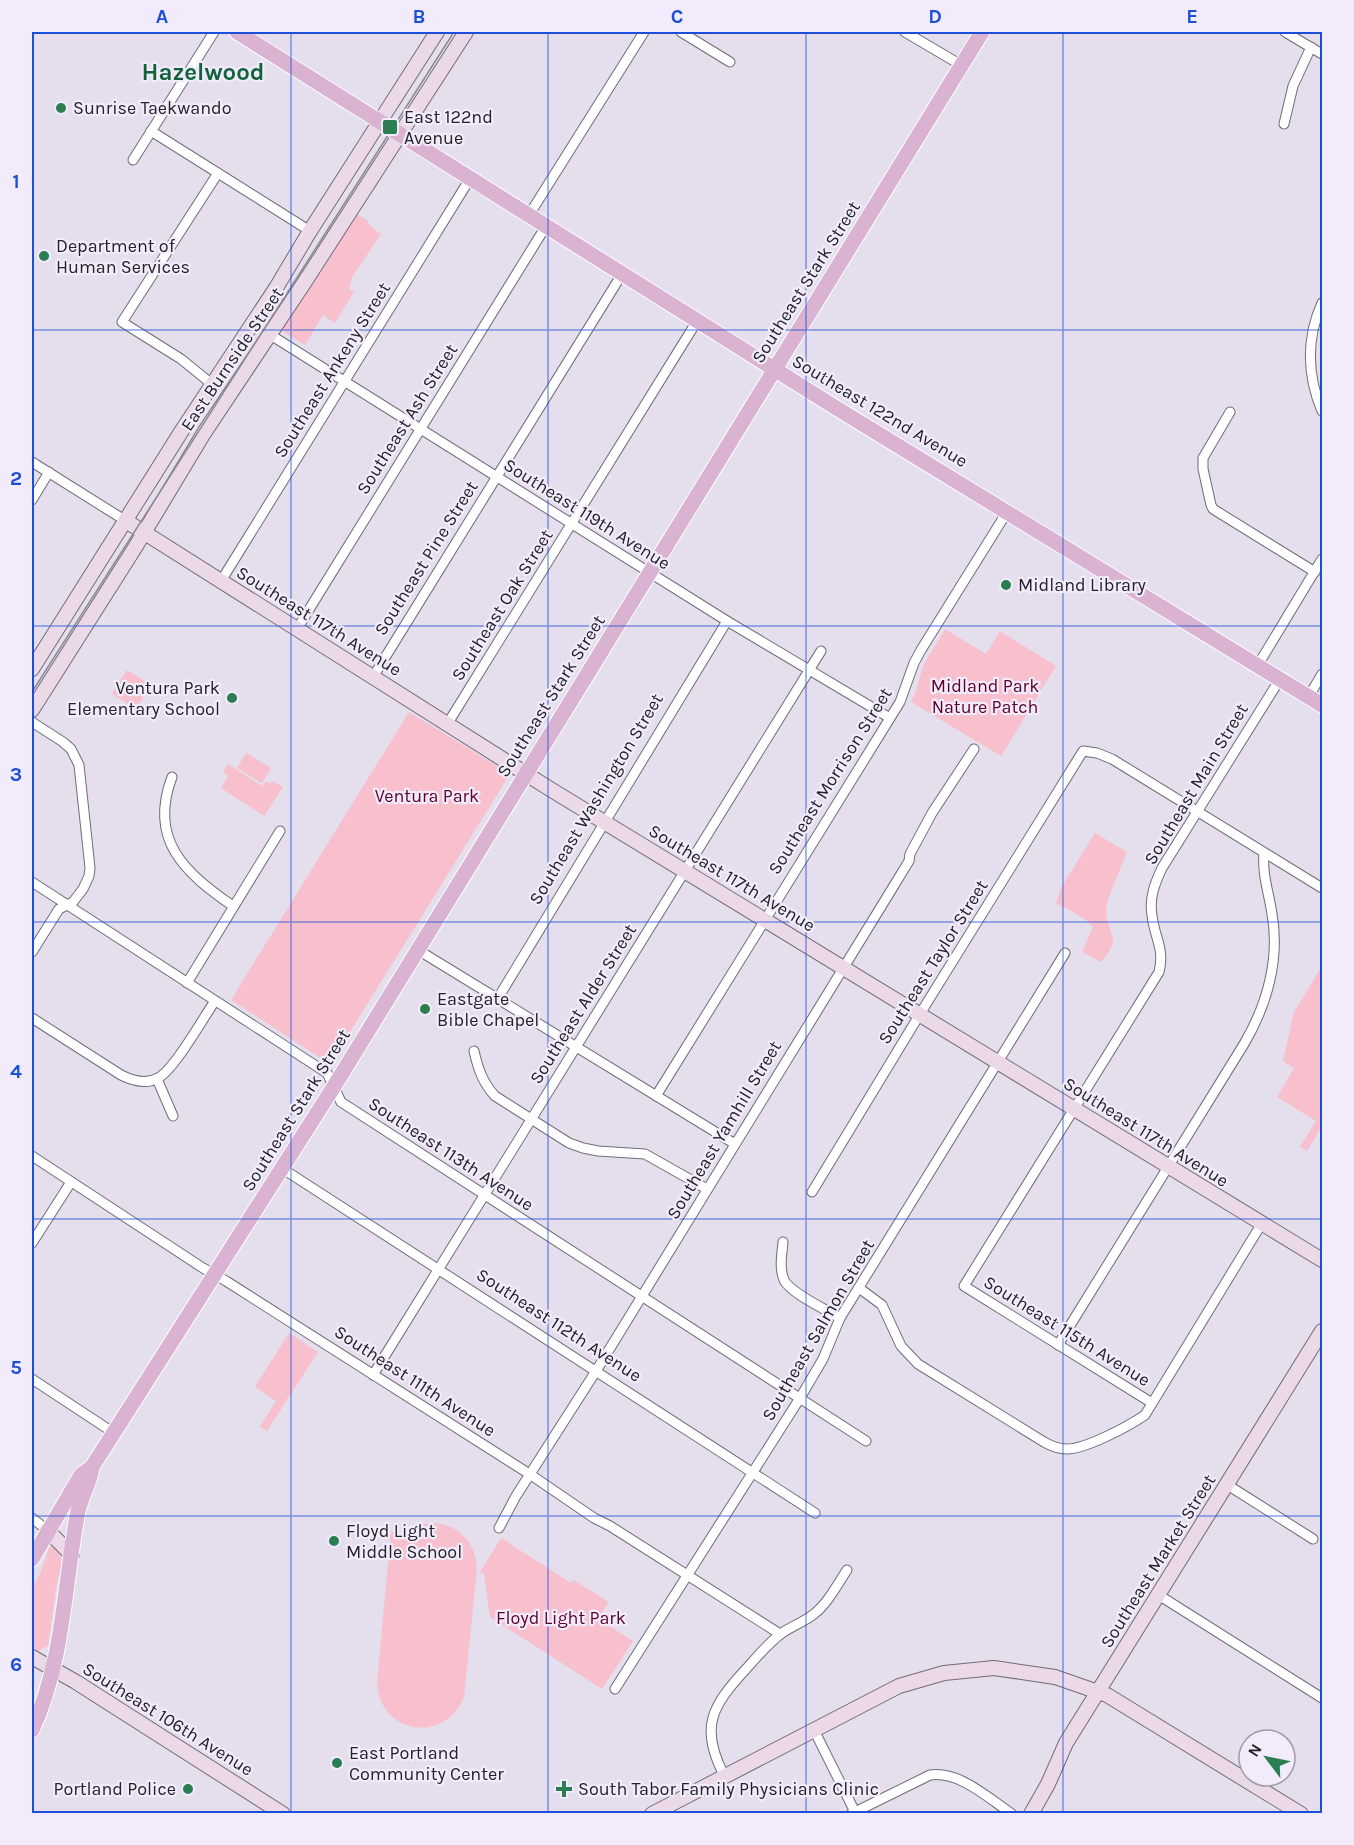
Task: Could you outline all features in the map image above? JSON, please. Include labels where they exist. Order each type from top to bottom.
[{"type":"main road","name":"Southeast 122nd Avenue","points":[[237,32],[775,370],[1323,705]]},
{"type":"main road","name":"Southeast Stark Street","points":[[32,1559],[81,1475],[92,1467],[283,1169],[982,32]]},
{"type":"main road","points":[[32,1730],[41,1709],[52,1669],[62,1625],[79,1509],[90,1481],[92,1467]]},
{"type":"street","points":[[133,160],[214,32]]},
{"type":"street","name":"East Burnside Street","points":[[32,710],[204,433],[269,334],[390,127],[437,32]]},
{"type":"street","name":"East Burnside Street","points":[[32,669],[276,288],[310,231],[466,32]]},
{"type":"street","points":[[529,215],[644,32]]},
{"type":"street","points":[[681,32],[730,62]]},
{"type":"street","points":[[905,32],[961,65]]},
{"type":"street","points":[[1285,32],[1323,54]]},
{"type":"street","points":[[1284,124],[1293,86],[1311,47]]},
{"type":"street","points":[[151,131],[310,231]]},
{"type":"street","points":[[213,385],[181,359],[122,322],[218,173]]},
{"type":"street","name":"Southeast Ankeny Street","points":[[221,581],[471,177]]},
{"type":"street","name":"Southeast Ash Street","points":[[297,629],[546,226]]},
{"type":"street","name":"Southeast Pine Street","points":[[373,676],[622,274]]},
{"type":"street","points":[[1323,303],[1315,324],[1310,358],[1313,384],[1323,411]]},
{"type":"street","name":"Southeast Oak Street","points":[[448,723],[698,321]]},
{"type":"street","name":"Southeast 119th Avenue","points":[[269,334],[727,621],[890,718]]},
{"type":"street","points":[[1230,412],[1203,458],[1203,469],[1213,509],[1315,572]]},
{"type":"street","points":[[32,462],[126,521]]},
{"type":"street","points":[[32,500],[49,472]]},
{"type":"street","name":"Southeast Morrison Street","points":[[656,1096],[890,718],[904,694],[914,663],[921,650],[1007,512]]},
{"type":"street","name":"Southeast 117th Avenue","points":[[126,521],[526,774],[1323,1260]]},
{"type":"street","points":[[1258,665],[1323,559]]},
{"type":"street","name":"Southeast Washington Street","points":[[498,998],[727,621]]},
{"type":"street","name":"Southeast Alder Street","points":[[373,1374],[821,651]]},
{"type":"street","points":[[1309,696],[1323,674]]},
{"type":"street","name":"Southeast Main Street","points":[[964,1286],[1159,972],[1162,953],[1151,902],[1155,884],[1162,868],[1280,679]]},
{"type":"street","points":[[32,722],[71,749],[79,765],[90,868],[83,889],[74,902],[58,909],[32,952]]},
{"type":"street","name":"Southeast Yamhill Street","points":[[499,1528],[516,1496],[642,1297],[909,861],[910,854],[932,813],[974,749]]},
{"type":"street","name":"Southeast Taylor Street","points":[[812,1192],[1083,751],[1112,759],[1197,812]]},
{"type":"street","points":[[172,777],[166,797],[165,818],[176,856],[196,879],[233,906]]},
{"type":"street","points":[[1197,812],[1323,888]]},
{"type":"street","points":[[187,983],[280,831]]},
{"type":"street","points":[[1058,1345],[1248,1037],[1265,999],[1272,973],[1275,933],[1263,870],[1264,854]]},
{"type":"street","name":"Southeast 113th Avenue","points":[[32,882],[327,1073],[340,1101],[866,1441]]},
{"type":"street","points":[[418,950],[735,1144]]},
{"type":"street","name":"Southeast Salmon Street","points":[[615,1689],[754,1473],[824,1359],[840,1318],[1065,953]]},
{"type":"street","points":[[32,1018],[133,1081],[149,1081],[157,1079],[171,1066],[215,1001]]},
{"type":"street","points":[[474,1051],[477,1067],[486,1086],[504,1103],[569,1143],[583,1148],[645,1154],[707,1189]]},
{"type":"street","points":[[157,1079],[173,1116]]},
{"type":"street","name":"Southeast 111th Avenue","points":[[32,1156],[531,1475],[594,1518],[780,1634]]},
{"type":"street","name":"Southeast 112th Avenue","points":[[283,1169],[815,1513]]},
{"type":"street","points":[[32,1243],[71,1182]]},
{"type":"street","points":[[859,1288],[882,1305],[901,1346],[918,1365],[1044,1442],[1065,1449],[1075,1448],[1108,1435],[1145,1415],[1262,1223]]},
{"type":"street","points":[[783,1242],[781,1271],[785,1282],[840,1318]]},
{"type":"street","name":"Southeast 115th Avenue","points":[[964,1286],[1152,1403]]},
{"type":"street","name":"Southeast Market Street","points":[[1030,1814],[1048,1784],[1063,1747],[1323,1331]]},
{"type":"street","points":[[32,1378],[114,1433]]},
{"type":"street","points":[[1226,1484],[1313,1539]]},
{"type":"street","points":[[32,1518],[72,1555]]},
{"type":"street","points":[[724,1775],[712,1749],[711,1725],[714,1711],[728,1688],[780,1634],[815,1614],[826,1602],[847,1570]]},
{"type":"street","points":[[1157,1594],[1323,1698]]},
{"type":"street","name":"Southeast 106th Avenue","points":[[32,1657],[76,1682],[283,1814]]},
{"type":"street","points":[[652,1814],[900,1686],[926,1677],[994,1668],[1034,1672],[1071,1681],[1098,1691],[1142,1715],[1301,1814]]},
{"type":"street","points":[[814,1730],[853,1813],[930,1775],[947,1774],[1012,1814]]},
{"type":"green space","points":[[357,214],[381,234],[352,277],[349,289],[354,292],[335,323],[323,315],[305,345],[284,332],[283,326]]},
{"type":"green space","name":"Midland Park Nature Patch","points":[[945,629],[986,654],[1000,631],[1056,666],[1001,756],[911,702],[923,666]]},
{"type":"green space","points":[[127,670],[151,685],[136,709],[112,694]]},
{"type":"green space","name":"Ventura Park","points":[[409,712],[510,774],[330,1064],[231,1000]]},
{"type":"green space","points":[[246,753],[271,768],[262,783],[237,768]]},
{"type":"green space","points":[[228,764],[262,786],[266,781],[270,784],[272,781],[283,787],[264,816],[221,788],[228,776],[223,772]]},
{"type":"green space","points":[[1095,833],[1127,852],[1107,905],[1107,919],[1113,941],[1101,962],[1082,952],[1093,927],[1081,916],[1056,903],[1061,888]]},
{"type":"green space","points":[[1322,966],[1322,1126],[1307,1151],[1300,1147],[1316,1121],[1277,1097],[1294,1068],[1283,1061],[1294,1012]]},
{"type":"green space","points":[[289,1333],[318,1352],[267,1431],[260,1427],[276,1401],[255,1387]]},
{"type":"green space","points":[[429,1523],[448,1526],[463,1535],[473,1549],[477,1568],[464,1697],[455,1712],[443,1722],[429,1727],[414,1727],[401,1723],[389,1714],[381,1700],[377,1683],[391,1531],[398,1531],[398,1538],[412,1527]]},
{"type":"green space","name":"Floyd Light Park","points":[[501,1538],[571,1583],[574,1580],[609,1602],[598,1619],[633,1641],[602,1689],[490,1617],[484,1574],[480,1572]]},
{"type":"green space","points":[[51,1546],[63,1561],[57,1582],[48,1646],[38,1651],[32,1647],[32,1587]]},
{"type":"tram line","points":[[32,692],[454,32]]},
{"type":"place","name":"Sunrise Taekwando","points":[[61,108]]},
{"type":"place","name":"East 122nd Avenue","points":[[390,127]]},
{"type":"place","name":"Department of Human Services","points":[[44,256]]},
{"type":"place","name":"Midland Library","points":[[1006,585]]},
{"type":"place","name":"Ventura Park Elementary School","points":[[232,698]]},
{"type":"place","name":"Eastgate Bible Chapel","points":[[425,1009]]},
{"type":"place","name":"Floyd Light Middle School","points":[[334,1541]]},
{"type":"place","name":"East Portland Community Center","points":[[337,1763]]},
{"type":"place","name":"Portland Police","points":[[188,1789]]},
{"type":"place","name":"South Tabor Family Physicians Clinic","points":[[564,1789]]},
{"type":"district","name":"Hazelwood","points":[[203,72]]}]
